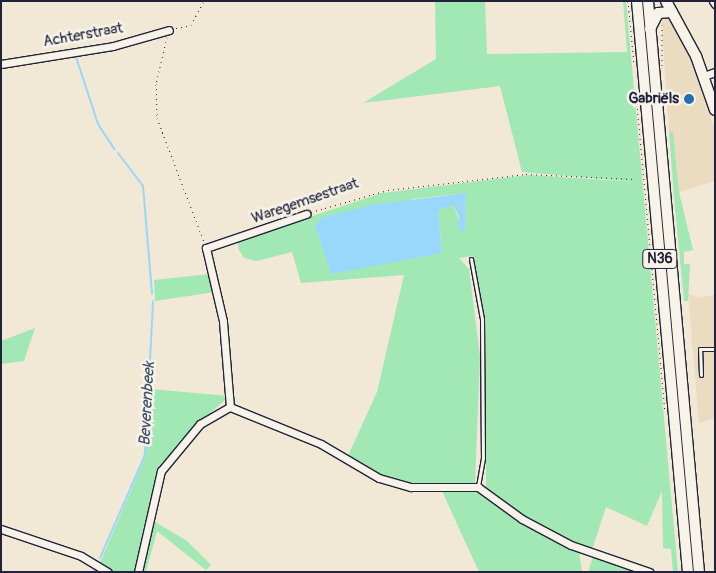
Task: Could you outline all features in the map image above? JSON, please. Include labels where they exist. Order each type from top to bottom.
[{"type":"main road","name":"N36","points":[[637,1],[688,572]]},
{"type":"main road","name":"N36","points":[[648,1],[699,572]]},
{"type":"main road","points":[[666,1],[704,76],[715,110]]},
{"type":"main road","points":[[650,29],[658,13],[672,12]]},
{"type":"street","name":"Achterstraat","points":[[1,64],[113,46],[169,30]]},
{"type":"street","points":[[704,76],[715,72]]},
{"type":"street","name":"Waregemsestraat","points":[[206,248],[306,214]]},
{"type":"street","points":[[206,248],[224,322],[230,407]]},
{"type":"street","points":[[230,407],[302,435],[365,472],[392,482],[478,487],[522,519],[571,545],[649,572]]},
{"type":"street","points":[[138,572],[161,471],[200,424],[230,407]]},
{"type":"street","points":[[1,529],[98,565],[108,572]]},
{"type":"lane","points":[[470,259],[482,319],[483,458],[478,487]]},
{"type":"lane","points":[[700,375],[700,349],[715,349]]},
{"type":"path","points":[[204,1],[191,25],[169,30],[156,84],[157,118],[206,248]]},
{"type":"path","points":[[628,1],[634,71]]},
{"type":"path","points":[[636,91],[665,412]]},
{"type":"path","name":"Waregemsestraat","points":[[306,214],[388,190],[526,174],[634,179]]},
{"type":"shaded area","points":[[661,15],[670,15],[689,47],[715,130],[715,181],[679,192],[673,131],[669,132]]},
{"type":"shaded area","points":[[688,294],[701,298],[715,294],[715,418],[699,423]]},
{"type":"green space","points":[[435,1],[485,1],[487,54],[627,52],[623,1],[626,1],[678,572],[673,572],[671,549],[663,548],[662,491],[647,526],[606,507],[591,553],[528,521],[486,489],[486,347],[473,256],[459,258],[469,269],[480,357],[475,483],[426,485],[389,479],[347,458],[377,392],[404,275],[301,283],[292,252],[257,261],[244,258],[239,250],[237,241],[382,193],[529,175],[638,182],[522,172],[500,86],[363,103],[436,59]],"holes":[[[466,193],[465,233],[453,205],[438,210],[442,253],[331,273],[315,226],[414,199]]]},
{"type":"green space","points":[[673,131],[679,192],[693,250],[684,252],[684,264],[690,264],[688,301],[684,301],[674,197],[669,132]]},
{"type":"green space","points":[[210,274],[215,292],[155,301],[154,280]]},
{"type":"green space","points":[[35,328],[24,361],[1,364],[1,341]]},
{"type":"green space","points":[[150,389],[229,396],[179,442],[157,473],[137,572],[111,572],[100,563],[143,462]]},
{"type":"green space","points":[[441,489],[478,491],[535,530],[579,551],[582,572],[479,572]]},
{"type":"green space","points":[[152,520],[187,541],[211,565],[206,570],[157,531],[146,572],[140,572]]},
{"type":"green space","points":[[593,557],[605,562],[638,572],[588,572]]},
{"type":"water","points":[[466,193],[465,233],[458,229],[459,216],[453,205],[438,210],[442,253],[331,274],[315,226],[321,218],[371,205]]},
{"type":"waterway","name":"Beverenbeek","points":[[76,57],[98,124],[114,149]]},
{"type":"waterway","name":"Beverenbeek","points":[[118,153],[143,186],[152,294]]},
{"type":"waterway","name":"Beverenbeek","points":[[100,558],[145,455],[153,301]]},
{"type":"place","name":"Gabriëls","points":[[689,99]]}]
